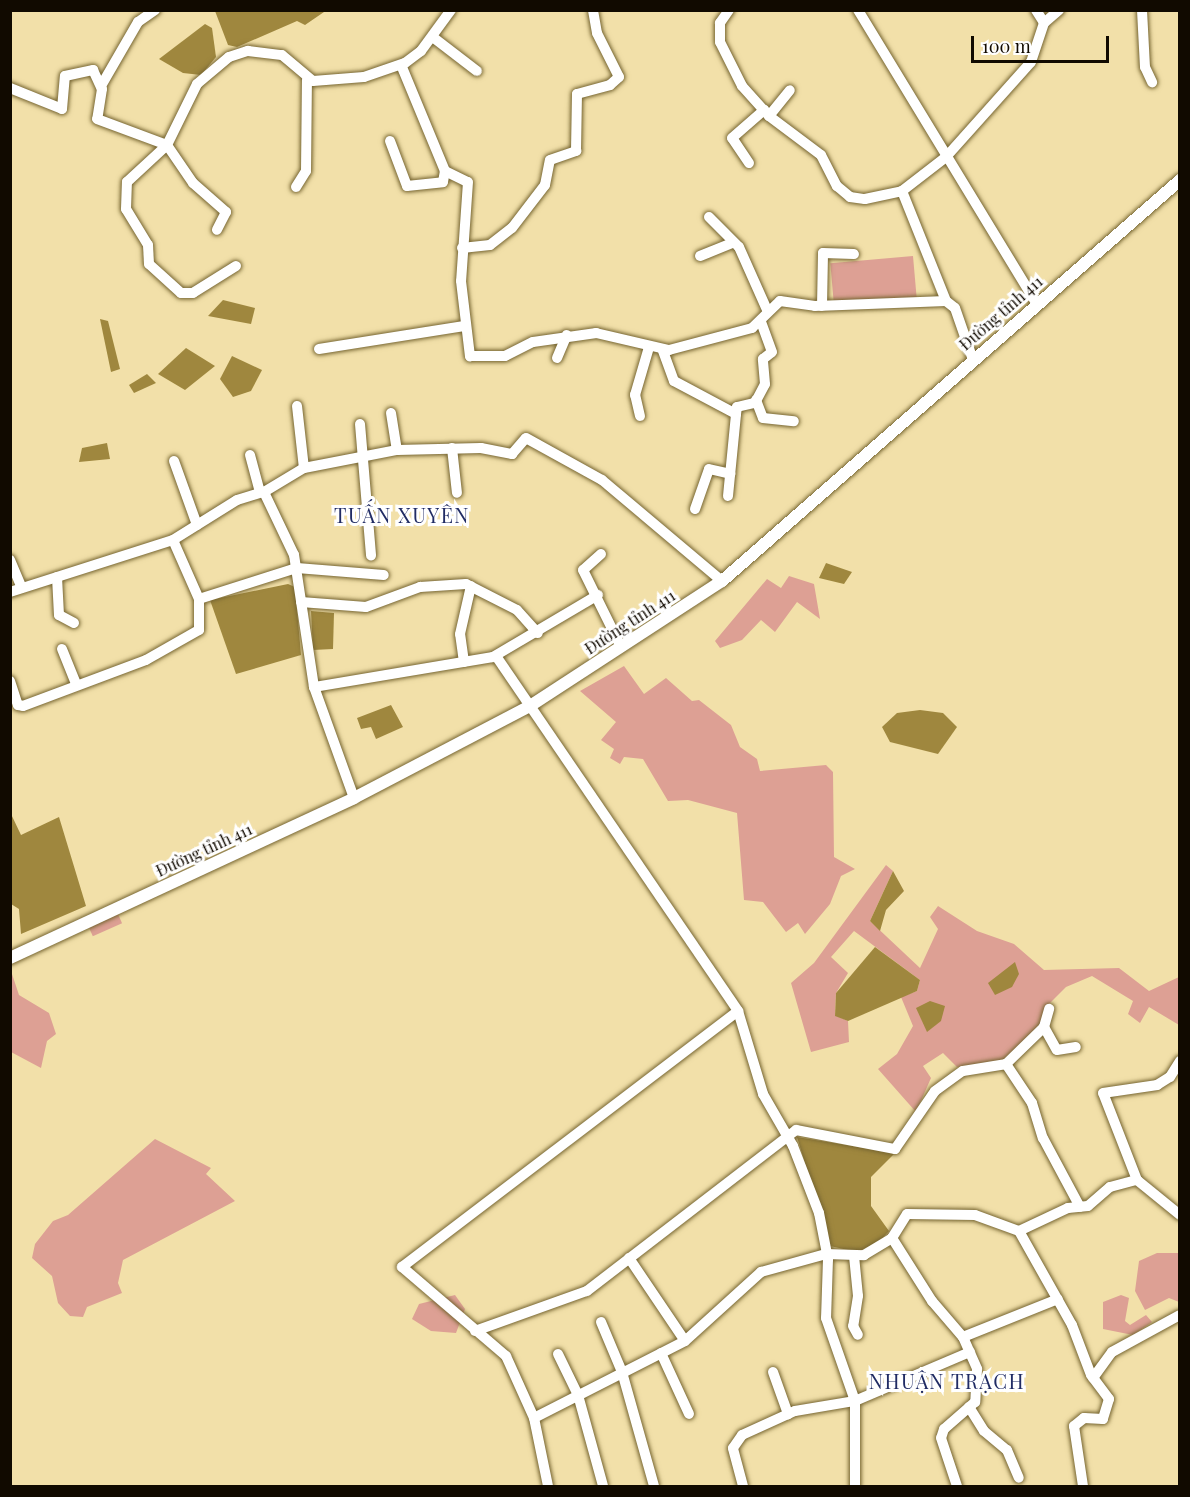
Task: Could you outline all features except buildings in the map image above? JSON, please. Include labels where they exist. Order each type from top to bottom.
[{"type":"main road","name":"Đường tỉnh 411","points":[[10,958],[354,798],[530,706],[722,580],[1179,180]]},
{"type":"street","points":[[155,10],[138,22],[101,86],[97,119],[167,145],[194,183],[226,212],[217,230]]},
{"type":"street","points":[[236,266],[185,294],[149,264],[148,245],[128,216],[126,187],[167,145],[197,84],[235,54],[282,55],[307,80],[353,81],[401,64],[434,38],[451,10]]},
{"type":"street","points":[[462,248],[490,245],[512,228],[545,184],[550,160],[576,151],[577,94],[610,86],[619,76],[597,33],[593,10]]},
{"type":"street","points":[[729,10],[720,23],[725,58],[767,113],[821,155],[837,186],[850,197],[902,192],[946,158],[1031,62],[1044,23],[1059,10]]},
{"type":"street","points":[[858,10],[946,158],[1037,304]]},
{"type":"street","points":[[1036,10],[1044,23]]},
{"type":"street","points":[[1142,10],[1145,67],[1152,82]]},
{"type":"street","points":[[434,38],[477,71]]},
{"type":"street","points":[[401,64],[445,171],[468,182],[462,248],[464,326],[470,356],[481,358],[567,335],[596,333],[663,351],[717,339],[761,321],[767,310],[780,301],[822,306],[946,301]]},
{"type":"street","points":[[10,88],[62,109],[65,76],[93,70],[101,86]]},
{"type":"street","points":[[296,187],[306,171],[307,80]]},
{"type":"street","points":[[749,163],[732,138],[767,113],[790,90]]},
{"type":"street","points":[[390,141],[408,186],[439,184],[445,171]]},
{"type":"street","points":[[902,192],[946,301],[955,308],[973,360]]},
{"type":"street","points":[[709,217],[733,243],[767,310]]},
{"type":"street","points":[[700,256],[733,243]]},
{"type":"street","points":[[822,306],[823,253],[854,255]]},
{"type":"street","points":[[728,496],[737,407],[756,400],[765,384],[763,359],[772,352],[761,321]]},
{"type":"street","points":[[319,349],[464,326]]},
{"type":"street","points":[[557,358],[567,335]]},
{"type":"street","points":[[640,416],[635,395],[650,347]]},
{"type":"street","points":[[663,351],[674,381],[736,414]]},
{"type":"street","points":[[756,400],[763,418],[794,421]]},
{"type":"street","points":[[297,406],[304,468]]},
{"type":"street","points":[[391,413],[397,450]]},
{"type":"street","points":[[360,424],[367,456],[371,556]]},
{"type":"street","points":[[10,592],[173,540],[304,468],[397,450],[452,448],[512,454],[528,439],[602,480],[722,580]]},
{"type":"street","points":[[452,448],[457,493]]},
{"type":"street","points":[[250,455],[262,492],[286,529],[297,568],[314,687],[354,798]]},
{"type":"street","points":[[174,461],[197,525]]},
{"type":"street","points":[[695,509],[709,469],[730,474]]},
{"type":"street","points":[[10,681],[20,706],[180,643],[199,630],[199,598],[173,540]]},
{"type":"street","points":[[601,554],[582,568],[598,596],[621,647]]},
{"type":"street","points":[[10,560],[22,588]]},
{"type":"street","points":[[199,598],[297,568],[384,575]]},
{"type":"street","points":[[57,577],[58,615],[74,623]]},
{"type":"street","points":[[302,602],[366,607],[420,587],[471,586],[517,609],[538,633]]},
{"type":"street","points":[[464,662],[460,634],[471,586]]},
{"type":"street","points":[[314,687],[496,656],[598,596]]},
{"type":"street","points":[[62,649],[76,683]]},
{"type":"street","points":[[496,656],[738,1011],[763,1095],[787,1135],[819,1213],[827,1254],[826,1318],[855,1401],[855,1486]]},
{"type":"street","points":[[475,1331],[587,1291],[796,1130],[895,1149],[935,1091],[963,1071],[1006,1064],[1044,1027],[1049,1009]]},
{"type":"street","points":[[548,1486],[534,1418],[506,1356],[402,1267],[738,1011]]},
{"type":"street","points":[[1044,1027],[1057,1050],[1076,1047]]},
{"type":"street","points":[[1006,1064],[1032,1102],[1043,1138],[1080,1207]]},
{"type":"street","points":[[1179,1065],[1157,1084],[1103,1094],[1137,1180],[1179,1215]]},
{"type":"street","points":[[1018,1231],[1080,1207],[1110,1186],[1137,1180]]},
{"type":"street","points":[[534,1418],[685,1341],[761,1272],[827,1254],[854,1256],[892,1238],[903,1216],[912,1213],[975,1215],[1018,1231],[1058,1299],[1093,1378],[1110,1406],[1103,1419],[1084,1418],[1074,1426],[1083,1486]]},
{"type":"street","points":[[892,1238],[932,1301],[963,1337],[970,1352],[979,1387],[969,1407],[941,1438],[957,1486]]},
{"type":"street","points":[[854,1256],[858,1296],[853,1326],[858,1335]]},
{"type":"street","points":[[629,1258],[685,1341]]},
{"type":"street","points":[[963,1337],[1058,1299]]},
{"type":"street","points":[[1093,1378],[1112,1352],[1179,1315]]},
{"type":"street","points":[[601,1322],[622,1372],[654,1486]]},
{"type":"street","points":[[743,1486],[733,1443],[788,1414],[855,1401],[970,1352]]},
{"type":"street","points":[[661,1353],[689,1413]]},
{"type":"street","points":[[558,1354],[578,1395],[603,1486]]},
{"type":"street","points":[[773,1372],[788,1414]]},
{"type":"street","points":[[969,1407],[984,1431],[1007,1450],[1019,1478]]},
{"type":"shaded area","points":[[323,10],[324,12],[305,25],[297,21],[237,47],[228,45],[215,11]]},
{"type":"shaded area","points":[[205,24],[212,28],[216,57],[201,75],[183,73],[159,59]]},
{"type":"shaded area","points":[[913,256],[917,300],[834,307],[830,263]]},
{"type":"shaded area","points":[[223,300],[255,308],[251,324],[208,316]]},
{"type":"shaded area","points":[[100,319],[108,321],[120,369],[111,372]]},
{"type":"shaded area","points":[[186,348],[215,366],[185,390],[158,374]]},
{"type":"shaded area","points":[[232,356],[262,370],[251,391],[233,397],[220,379]]},
{"type":"shaded area","points":[[147,374],[156,383],[134,393],[129,385]]},
{"type":"shaded area","points":[[107,443],[110,459],[79,462],[82,448]]},
{"type":"shaded area","points":[[826,563],[852,572],[844,584],[819,578]]},
{"type":"shaded area","points":[[789,576],[814,584],[820,619],[797,602],[775,632],[761,620],[742,640],[720,648],[715,641],[767,579],[781,588]]},
{"type":"shaded area","points":[[288,584],[295,587],[301,655],[236,674],[210,600]]},
{"type":"shaded area","points":[[311,611],[334,613],[333,649],[313,650]]},
{"type":"shaded area","points":[[624,666],[644,694],[666,678],[692,701],[699,700],[731,725],[740,747],[757,759],[760,771],[826,765],[833,772],[834,857],[855,869],[841,876],[830,904],[805,934],[798,923],[786,932],[763,902],[744,900],[737,813],[688,800],[668,801],[643,759],[624,757],[620,764],[610,758],[614,749],[601,740],[616,722],[580,691]]},
{"type":"shaded area","points":[[391,705],[403,727],[376,739],[371,727],[361,729],[357,718]]},
{"type":"shaded area","points":[[920,710],[943,713],[957,727],[938,754],[890,742],[882,727],[897,713]]},
{"type":"shaded area","points":[[11,814],[21,835],[59,817],[86,906],[21,934],[19,909],[11,904]]},
{"type":"shaded area","points":[[886,865],[893,871],[870,921],[920,968],[938,929],[930,917],[938,906],[977,931],[1014,944],[1044,970],[1119,968],[1149,991],[1179,977],[1179,1025],[1149,1007],[1140,1023],[1128,1014],[1133,1001],[1092,976],[1066,987],[1045,1008],[1040,1027],[1005,1061],[957,1067],[943,1053],[923,1066],[931,1078],[916,1112],[878,1069],[897,1054],[913,1026],[901,997],[917,991],[920,980],[854,931],[831,957],[848,973],[836,993],[835,1015],[848,1021],[849,1042],[811,1052],[791,983],[814,963]]},
{"type":"shaded area","points":[[893,871],[904,891],[886,910],[880,931],[870,921]]},
{"type":"shaded area","points":[[118,914],[122,923],[93,936],[89,927]]},
{"type":"shaded area","points":[[875,947],[920,980],[917,991],[848,1021],[835,1016],[836,993]]},
{"type":"shaded area","points":[[1015,962],[1019,974],[1012,987],[995,995],[988,983]]},
{"type":"shaded area","points":[[11,971],[19,995],[49,1013],[56,1034],[47,1041],[41,1068],[11,1052]]},
{"type":"shaded area","points":[[930,1001],[945,1006],[941,1021],[927,1032],[916,1008]]},
{"type":"shaded area","points":[[797,1137],[895,1153],[871,1177],[871,1206],[889,1231],[879,1242],[857,1252],[830,1246]]},
{"type":"shaded area","points":[[155,1139],[211,1168],[206,1174],[235,1201],[123,1260],[118,1283],[122,1293],[87,1307],[83,1317],[70,1316],[58,1303],[52,1276],[32,1258],[35,1244],[53,1221],[68,1215]]},
{"type":"shaded area","points":[[1157,1253],[1179,1253],[1179,1302],[1169,1298],[1145,1310],[1135,1291],[1139,1261]]},
{"type":"shaded area","points":[[455,1295],[465,1309],[456,1333],[431,1331],[412,1319],[419,1304]]},
{"type":"shaded area","points":[[1121,1295],[1129,1298],[1125,1321],[1130,1325],[1146,1315],[1152,1322],[1133,1335],[1103,1329],[1103,1302]]},
{"type":"district","name":"TUẤN XUYÊN","points":[[402,514]]},
{"type":"district","name":"NHUẬN TRẠCH","points":[[947,1380]]}]
